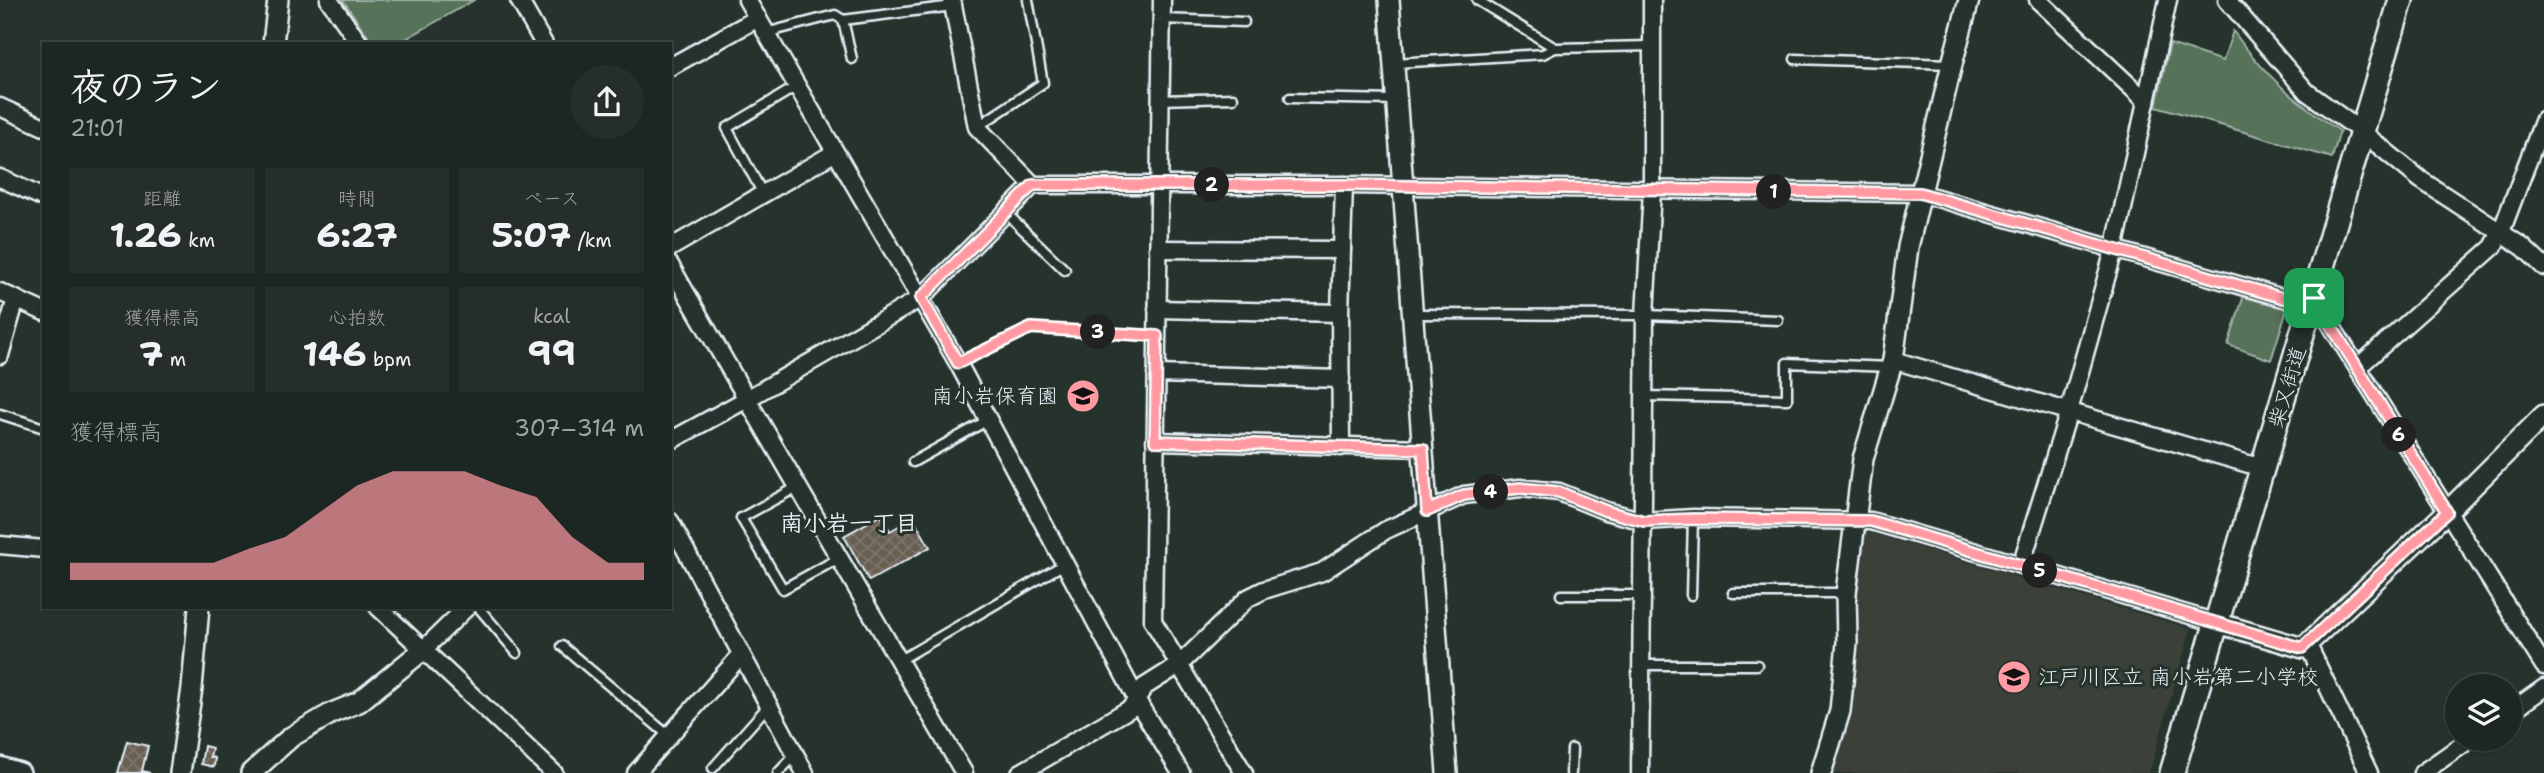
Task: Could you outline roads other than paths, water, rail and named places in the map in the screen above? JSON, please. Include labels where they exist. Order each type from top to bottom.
[{"type":"main road","name":"柴又街道","points":[[2172,773],[2401,0]]},
{"type":"street","points":[[273,42],[278,0]]},
{"type":"street","points":[[329,0],[359,42]]},
{"type":"street","points":[[747,0],[958,363],[1136,697],[1181,773]]},
{"type":"street","points":[[1162,0],[1153,621],[1244,773]]},
{"type":"street","points":[[1389,0],[1447,773]]},
{"type":"street","points":[[1640,773],[1645,315],[1652,190],[1652,0]]},
{"type":"street","points":[[1821,773],[1840,711],[1846,643],[1846,593],[1863,458],[1892,363],[1908,247],[1969,0]]},
{"type":"street","points":[[2038,0],[2146,101]]},
{"type":"street","points":[[2021,565],[2069,411],[2114,250],[2168,0]]},
{"type":"street","points":[[2227,0],[2307,92],[2421,180],[2523,247],[2544,267]]},
{"type":"street","points":[[524,2],[543,42]]},
{"type":"street","points":[[953,3],[977,127],[1033,185]]},
{"type":"street","points":[[672,66],[758,18]]},
{"type":"street","points":[[0,107],[42,126]]},
{"type":"street","points":[[2358,367],[2493,247],[2544,119]]},
{"type":"street","points":[[672,247],[834,153]]},
{"type":"street","points":[[0,178],[42,197]]},
{"type":"street","points":[[672,440],[921,298],[1033,185],[1344,185],[1920,193],[2114,250],[2312,302],[2358,367],[2544,666]]},
{"type":"street","points":[[1341,447],[1340,313],[1344,185]]},
{"type":"street","points":[[1158,249],[1342,250]]},
{"type":"street","points":[[672,268],[964,773]]},
{"type":"street","points":[[0,292],[42,311]]},
{"type":"street","points":[[0,355],[16,299]]},
{"type":"street","points":[[1157,309],[1340,313]]},
{"type":"street","points":[[1892,363],[2069,411],[2262,468]]},
{"type":"street","points":[[1156,374],[1341,379]]},
{"type":"street","points":[[1020,773],[1131,708],[1144,687],[1179,665],[1248,598],[1264,590],[1322,572],[1386,530],[1464,495],[1520,488],[1559,492],[1606,511],[1644,521],[1871,521],[2302,648],[2447,512],[2544,415]]},
{"type":"street","points":[[1155,441],[1423,449]]},
{"type":"street","points":[[672,525],[805,773]]},
{"type":"street","points":[[0,545],[42,549]]},
{"type":"street","points":[[180,773],[200,609]]},
{"type":"street","points":[[380,609],[554,773]]},
{"type":"street","points":[[251,773],[291,737],[332,713],[359,702],[423,650],[465,609]]},
{"type":"street","points":[[2307,643],[2368,773]]},
{"type":"street","points":[[637,773],[741,655]]},
{"type":"street","points":[[2522,704],[2544,688]]},
{"type":"street","points":[[2422,773],[2453,751]]},
{"type":"street","points":[[0,767],[20,773]]},
{"type":"lane","points":[[977,127],[1043,83],[1028,0]]},
{"type":"lane","points":[[1477,0],[1555,48]]},
{"type":"lane","points":[[765,33],[835,15],[843,20],[953,3]]},
{"type":"lane","points":[[1162,19],[1244,22]]},
{"type":"lane","points":[[843,20],[852,60]]},
{"type":"lane","points":[[1394,63],[1543,54],[1555,48],[1652,46]]},
{"type":"lane","points":[[1795,59],[1952,64]]},
{"type":"lane","points":[[763,194],[727,128],[797,86]]},
{"type":"lane","points":[[1290,98],[1397,100]]},
{"type":"lane","points":[[1160,100],[1233,99]]},
{"type":"lane","points":[[1005,212],[1065,270]]},
{"type":"lane","points":[[1414,314],[1645,315],[1778,320]]},
{"type":"lane","points":[[958,363],[1031,328],[1157,336]]},
{"type":"lane","points":[[1644,396],[1787,399],[1787,363],[1892,363]]},
{"type":"lane","points":[[0,414],[42,427]]},
{"type":"lane","points":[[913,461],[988,420]]},
{"type":"lane","points":[[799,486],[741,518],[783,589],[841,558]]},
{"type":"lane","points":[[1691,595],[1693,519]]},
{"type":"lane","points":[[900,660],[1066,563]]},
{"type":"lane","points":[[1733,593],[1846,593]]},
{"type":"lane","points":[[1561,594],[1643,595]]},
{"type":"lane","points":[[480,609],[517,653]]},
{"type":"lane","points":[[562,646],[669,736]]},
{"type":"lane","points":[[1641,665],[1757,665]]},
{"type":"lane","points":[[713,768],[768,706]]},
{"type":"lane","points":[[1572,749],[1572,773]]},
{"type":"lane","points":[[778,773],[795,755]]},
{"type":"place","name":"南小岩保育園","points":[[1083,396]]},
{"type":"place","name":"江戸川区立 南小岩第二小学校","points":[[2014,677]]},
{"type":"district","name":"南小岩一丁目","points":[[849,523]]}]
